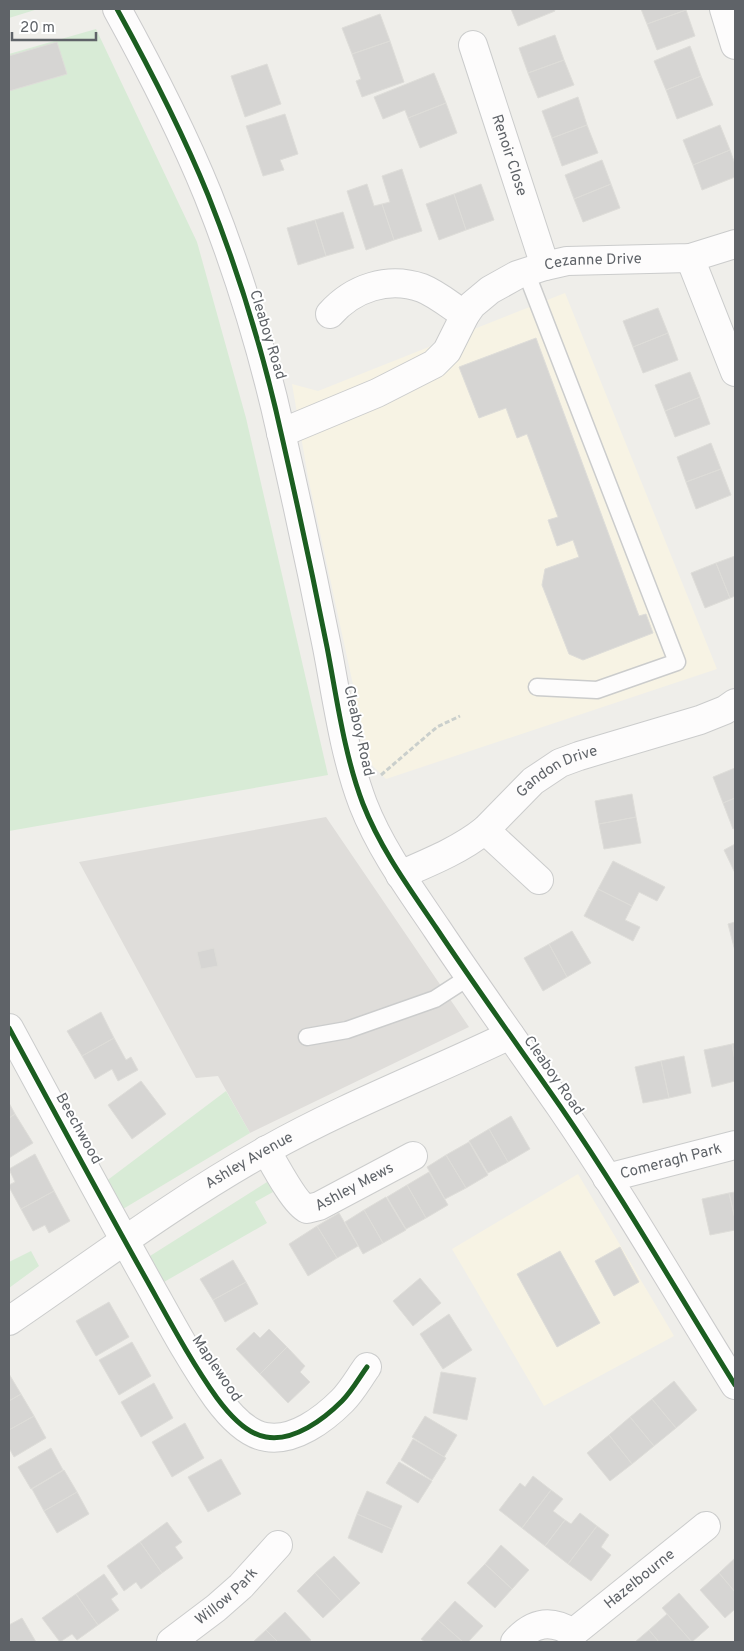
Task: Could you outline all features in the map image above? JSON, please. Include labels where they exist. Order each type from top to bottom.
[{"type":"street","name":"Cleaboy Road","points":[[117,9],[159,88],[207,194],[224,239],[257,341],[281,433],[313,578],[349,759],[372,826],[400,875],[561,1108],[607,1178],[735,1385]]},
{"type":"street","points":[[724,9],[735,45]]},
{"type":"street","name":"Renoir Close","points":[[473,45],[535,269]]},
{"type":"street","name":"Cezanne Drive","points":[[281,433],[377,394],[434,364],[447,351],[465,314],[472,305],[490,290],[535,269],[579,260],[690,258],[735,244]]},
{"type":"street","points":[[690,258],[735,372]]},
{"type":"street","points":[[330,314],[339,304],[359,291],[370,287],[396,283],[423,289],[465,314]]},
{"type":"street","name":"Gandon Drive","points":[[400,875],[459,848],[486,830],[533,780],[560,763],[700,720],[735,703]]},
{"type":"street","points":[[486,830],[539,880]]},
{"type":"street","name":"Beechwood","points":[[9,1028],[125,1241]]},
{"type":"street","name":"Ashley Avenue","points":[[9,1321],[167,1212],[266,1150],[352,1106],[510,1035]]},
{"type":"street","name":"Comeragh Park","points":[[607,1178],[735,1145]]},
{"type":"street","name":"Ashley Mews","points":[[266,1150],[296,1199],[305,1209],[319,1206],[413,1156]]},
{"type":"street","name":"Maplewood","points":[[125,1241],[189,1355],[218,1399],[233,1417],[255,1434],[277,1438],[289,1436],[314,1423],[328,1414],[344,1399],[367,1367]]},
{"type":"street","name":"Hazelbourne","points":[[515,1642],[527,1631],[543,1625],[559,1625],[578,1638],[706,1526]]},
{"type":"street","name":"Willow Park","points":[[171,1642],[216,1608],[246,1581],[278,1545]]},
{"type":"lane","points":[[535,269],[677,662],[597,690],[536,687]]},
{"type":"lane","points":[[307,1037],[347,1030],[435,999],[469,976]]},
{"type":"path","points":[[360,794],[437,726],[460,716]]},
{"type":"shaded area","points":[[565,293],[717,669],[386,779],[370,763],[308,477],[292,384],[318,391]]},
{"type":"shaded area","points":[[326,817],[469,1027],[250,1133],[218,1076],[196,1078],[79,862]]},
{"type":"shaded area","points":[[578,1174],[674,1336],[544,1406],[452,1249]]},
{"type":"green space","points":[[9,9],[38,9],[9,18]]},
{"type":"green space","points":[[96,29],[197,242],[246,418],[328,775],[9,831],[9,54]]},
{"type":"green space","points":[[226,1091],[250,1133],[123,1209],[105,1182]]},
{"type":"green space","points":[[267,1182],[273,1192],[255,1202],[267,1223],[164,1282],[150,1256]]},
{"type":"green space","points":[[31,1251],[39,1266],[9,1288],[9,1262]]},
{"type":"building","points":[[511,9],[554,9],[555,11],[518,26]]},
{"type":"building","points":[[641,9],[685,9],[686,10],[647,24]]},
{"type":"building","points":[[686,10],[695,36],[657,50],[647,24]]},
{"type":"building","points":[[380,14],[390,41],[352,54],[342,28]]},
{"type":"building","points":[[555,35],[564,60],[528,73],[519,48]]},
{"type":"building","points":[[390,41],[404,82],[362,97],[356,81],[361,79],[352,54]]},
{"type":"building","points":[[57,42],[67,74],[9,91],[9,56]]},
{"type":"building","points":[[690,46],[701,76],[666,90],[654,61]]},
{"type":"building","points":[[564,60],[574,85],[538,98],[528,73]]},
{"type":"building","points":[[267,64],[281,104],[245,117],[231,76]]},
{"type":"building","points":[[434,73],[446,103],[408,118],[405,110],[383,119],[374,97]]},
{"type":"building","points":[[701,76],[713,105],[677,119],[666,90]]},
{"type":"building","points":[[578,97],[587,125],[552,138],[542,111]]},
{"type":"building","points":[[446,103],[457,133],[420,148],[408,118]]},
{"type":"building","points":[[285,114],[298,154],[280,160],[284,170],[263,176],[246,126]]},
{"type":"building","points":[[587,125],[598,153],[562,166],[552,138]]},
{"type":"building","points":[[720,125],[730,150],[693,165],[683,140]]},
{"type":"building","points":[[730,150],[735,164],[735,177],[702,190],[693,165]]},
{"type":"building","points":[[602,160],[611,184],[574,199],[565,175]]},
{"type":"building","points":[[402,169],[422,231],[394,240],[382,204],[390,202],[382,176]]},
{"type":"building","points":[[367,184],[374,206],[382,204],[394,240],[366,250],[347,191]]},
{"type":"building","points":[[481,184],[494,220],[466,230],[454,194]]},
{"type":"building","points":[[611,184],[620,208],[583,222],[574,199]]},
{"type":"building","points":[[454,194],[466,230],[439,240],[426,204]]},
{"type":"building","points":[[343,212],[354,248],[326,256],[315,220]]},
{"type":"building","points":[[315,220],[326,256],[298,265],[287,228]]},
{"type":"building","points":[[658,308],[668,333],[633,347],[623,321]]},
{"type":"building","points":[[668,333],[678,360],[643,373],[633,347]]},
{"type":"building","points":[[536,338],[639,616],[646,614],[653,633],[583,660],[569,654],[542,585],[545,569],[579,557],[573,540],[557,546],[548,520],[558,517],[527,434],[517,438],[506,408],[479,418],[459,367]]},
{"type":"building","points":[[690,372],[700,397],[665,411],[655,385]]},
{"type":"building","points":[[700,397],[710,424],[675,437],[665,411]]},
{"type":"building","points":[[711,443],[721,469],[686,482],[677,457]]},
{"type":"building","points":[[721,469],[731,495],[696,509],[686,482]]},
{"type":"building","points":[[735,556],[735,596],[730,598],[716,563]]},
{"type":"building","points":[[716,563],[730,598],[705,608],[691,573]]},
{"type":"building","points":[[735,768],[735,798],[723,803],[713,777]]},
{"type":"building","points":[[632,794],[636,817],[599,824],[595,801]]},
{"type":"building","points":[[735,798],[735,828],[733,829],[723,803]]},
{"type":"building","points":[[636,817],[641,843],[604,849],[599,824]]},
{"type":"building","points":[[735,844],[735,873],[724,850]]},
{"type":"building","points":[[613,861],[665,887],[657,901],[639,892],[632,906],[598,889]]},
{"type":"building","points":[[598,889],[632,906],[625,920],[640,927],[633,941],[584,916]]},
{"type":"building","points":[[735,922],[735,951],[728,924]]},
{"type":"building","points":[[572,931],[591,963],[567,977],[549,944]]},
{"type":"building","points":[[549,944],[567,977],[543,991],[524,958]]},
{"type":"building","points":[[214,948],[218,966],[201,969],[197,952]]},
{"type":"building","points":[[101,1012],[114,1038],[82,1056],[67,1031]]},
{"type":"building","points":[[114,1038],[126,1060],[131,1057],[138,1070],[118,1081],[112,1069],[95,1079],[82,1056]]},
{"type":"building","points":[[735,1043],[735,1061],[732,1044]]},
{"type":"building","points":[[732,1044],[735,1061],[735,1081],[712,1087],[704,1050]]},
{"type":"building","points":[[684,1056],[691,1093],[669,1098],[661,1061]]},
{"type":"building","points":[[661,1061],[669,1098],[643,1103],[635,1067]]},
{"type":"building","points":[[141,1081],[166,1114],[132,1139],[108,1105]]},
{"type":"building","points":[[9,1103],[15,1114],[9,1118]]},
{"type":"building","points":[[15,1114],[33,1143],[9,1158],[9,1118]]},
{"type":"building","points":[[511,1116],[530,1149],[508,1162],[489,1129]]},
{"type":"building","points":[[489,1129],[508,1162],[488,1173],[469,1141]]},
{"type":"building","points":[[469,1142],[488,1175],[466,1188],[446,1155]]},
{"type":"building","points":[[35,1154],[54,1191],[21,1209],[9,1187],[9,1185],[15,1182],[9,1169]]},
{"type":"building","points":[[446,1155],[466,1188],[445,1199],[427,1167]]},
{"type":"building","points":[[429,1172],[448,1205],[426,1218],[407,1185]]},
{"type":"building","points":[[407,1185],[426,1218],[406,1229],[387,1197]]},
{"type":"building","points":[[54,1191],[70,1221],[49,1233],[45,1225],[33,1231],[21,1209]]},
{"type":"building","points":[[735,1192],[735,1219],[729,1193]]},
{"type":"building","points":[[729,1193],[735,1219],[735,1230],[710,1235],[702,1199]]},
{"type":"building","points":[[386,1197],[406,1230],[383,1243],[364,1210]]},
{"type":"building","points":[[364,1210],[383,1243],[363,1254],[345,1222]]},
{"type":"building","points":[[339,1213],[358,1246],[337,1258],[317,1226]]},
{"type":"building","points":[[317,1226],[337,1258],[308,1276],[289,1244]]},
{"type":"building","points":[[620,1247],[639,1282],[614,1296],[595,1261]]},
{"type":"building","points":[[560,1251],[600,1323],[557,1347],[517,1274]]},
{"type":"building","points":[[233,1260],[246,1282],[213,1300],[200,1279]]},
{"type":"building","points":[[420,1278],[441,1303],[413,1326],[393,1301]]},
{"type":"building","points":[[246,1282],[258,1304],[225,1322],[213,1300]]},
{"type":"building","points":[[109,1302],[129,1337],[96,1356],[76,1321]]},
{"type":"building","points":[[449,1314],[472,1350],[443,1369],[420,1334]]},
{"type":"building","points":[[269,1329],[287,1347],[260,1374],[236,1349],[254,1332],[260,1338]]},
{"type":"building","points":[[132,1342],[151,1376],[119,1395],[99,1360]]},
{"type":"building","points":[[287,1347],[305,1366],[300,1372],[310,1382],[288,1403],[260,1374]]},
{"type":"building","points":[[441,1372],[476,1378],[467,1420],[433,1413]]},
{"type":"building","points":[[9,1374],[21,1394],[9,1401]]},
{"type":"building","points":[[674,1381],[697,1410],[676,1428],[652,1399]]},
{"type":"building","points":[[154,1383],[173,1418],[141,1437],[121,1402]]},
{"type":"building","points":[[21,1394],[34,1416],[9,1430],[9,1401]]},
{"type":"building","points":[[652,1399],[676,1428],[654,1446],[630,1417]]},
{"type":"building","points":[[34,1416],[46,1438],[14,1457],[9,1448],[9,1430]]},
{"type":"building","points":[[425,1416],[457,1435],[444,1457],[412,1437]]},
{"type":"building","points":[[630,1417],[654,1446],[632,1464],[609,1435]]},
{"type":"building","points":[[185,1423],[204,1458],[172,1477],[152,1442]]},
{"type":"building","points":[[609,1435],[632,1464],[610,1481],[587,1453]]},
{"type":"building","points":[[413,1439],[446,1458],[432,1480],[401,1460]]},
{"type":"building","points":[[51,1448],[63,1470],[31,1489],[18,1467]]},
{"type":"building","points":[[221,1459],[241,1494],[208,1512],[188,1477]]},
{"type":"building","points":[[399,1462],[432,1481],[418,1503],[386,1483]]},
{"type":"building","points":[[64,1470],[77,1492],[44,1511],[32,1489]]},
{"type":"building","points":[[533,1476],[551,1490],[522,1528],[499,1510],[520,1483],[525,1487]]},
{"type":"building","points":[[551,1490],[563,1499],[553,1511],[565,1520],[545,1546],[522,1528]]},
{"type":"building","points":[[367,1491],[402,1506],[392,1529],[357,1514]]},
{"type":"building","points":[[77,1492],[89,1514],[57,1533],[44,1511]]},
{"type":"building","points":[[580,1513],[597,1526],[568,1564],[545,1546],[565,1520],[571,1524]]},
{"type":"building","points":[[357,1514],[392,1529],[382,1553],[348,1538]]},
{"type":"building","points":[[167,1522],[182,1542],[175,1547],[183,1558],[162,1573],[140,1542]]},
{"type":"building","points":[[597,1526],[609,1535],[601,1547],[611,1555],[591,1581],[568,1564]]},
{"type":"building","points":[[140,1542],[162,1573],[141,1589],[136,1582],[124,1591],[107,1566]]},
{"type":"building","points":[[501,1545],[529,1570],[512,1589],[485,1564]]},
{"type":"building","points":[[334,1556],[360,1583],[341,1601],[315,1573]]},
{"type":"building","points":[[735,1558],[735,1592],[719,1573]]},
{"type":"building","points":[[485,1564],[512,1589],[495,1608],[467,1583]]},
{"type":"building","points":[[315,1573],[341,1601],[323,1618],[297,1591]]},
{"type":"building","points":[[719,1573],[735,1592],[735,1609],[725,1618],[700,1590]]},
{"type":"building","points":[[104,1574],[118,1594],[111,1599],[119,1610],[98,1625],[76,1594]]},
{"type":"building","points":[[679,1593],[709,1627],[692,1642],[662,1608]]},
{"type":"building","points":[[76,1594],[98,1625],[77,1640],[72,1634],[60,1642],[42,1618]]},
{"type":"building","points":[[455,1601],[483,1626],[468,1642],[463,1642],[438,1620]]},
{"type":"building","points":[[285,1612],[311,1640],[308,1642],[278,1642],[266,1630]]},
{"type":"building","points":[[667,1614],[692,1642],[659,1642],[649,1630]]},
{"type":"building","points":[[22,1618],[36,1642],[9,1642],[9,1625]]},
{"type":"building","points":[[438,1620],[463,1642],[425,1642],[421,1639]]},
{"type":"building","points":[[266,1630],[278,1642],[253,1642]]},
{"type":"building","points":[[649,1630],[659,1642],[635,1642]]},
{"type":"cycle path","points":[[117,9],[165,100],[198,171],[230,254],[250,314],[275,406],[294,490],[346,746],[356,785],[370,821],[406,884],[605,1174],[735,1385]]},
{"type":"cycle path","points":[[9,1028],[180,1339],[217,1398],[238,1422],[251,1432],[266,1437],[277,1438],[298,1433],[317,1422],[335,1408],[349,1393],[367,1367]]}]
